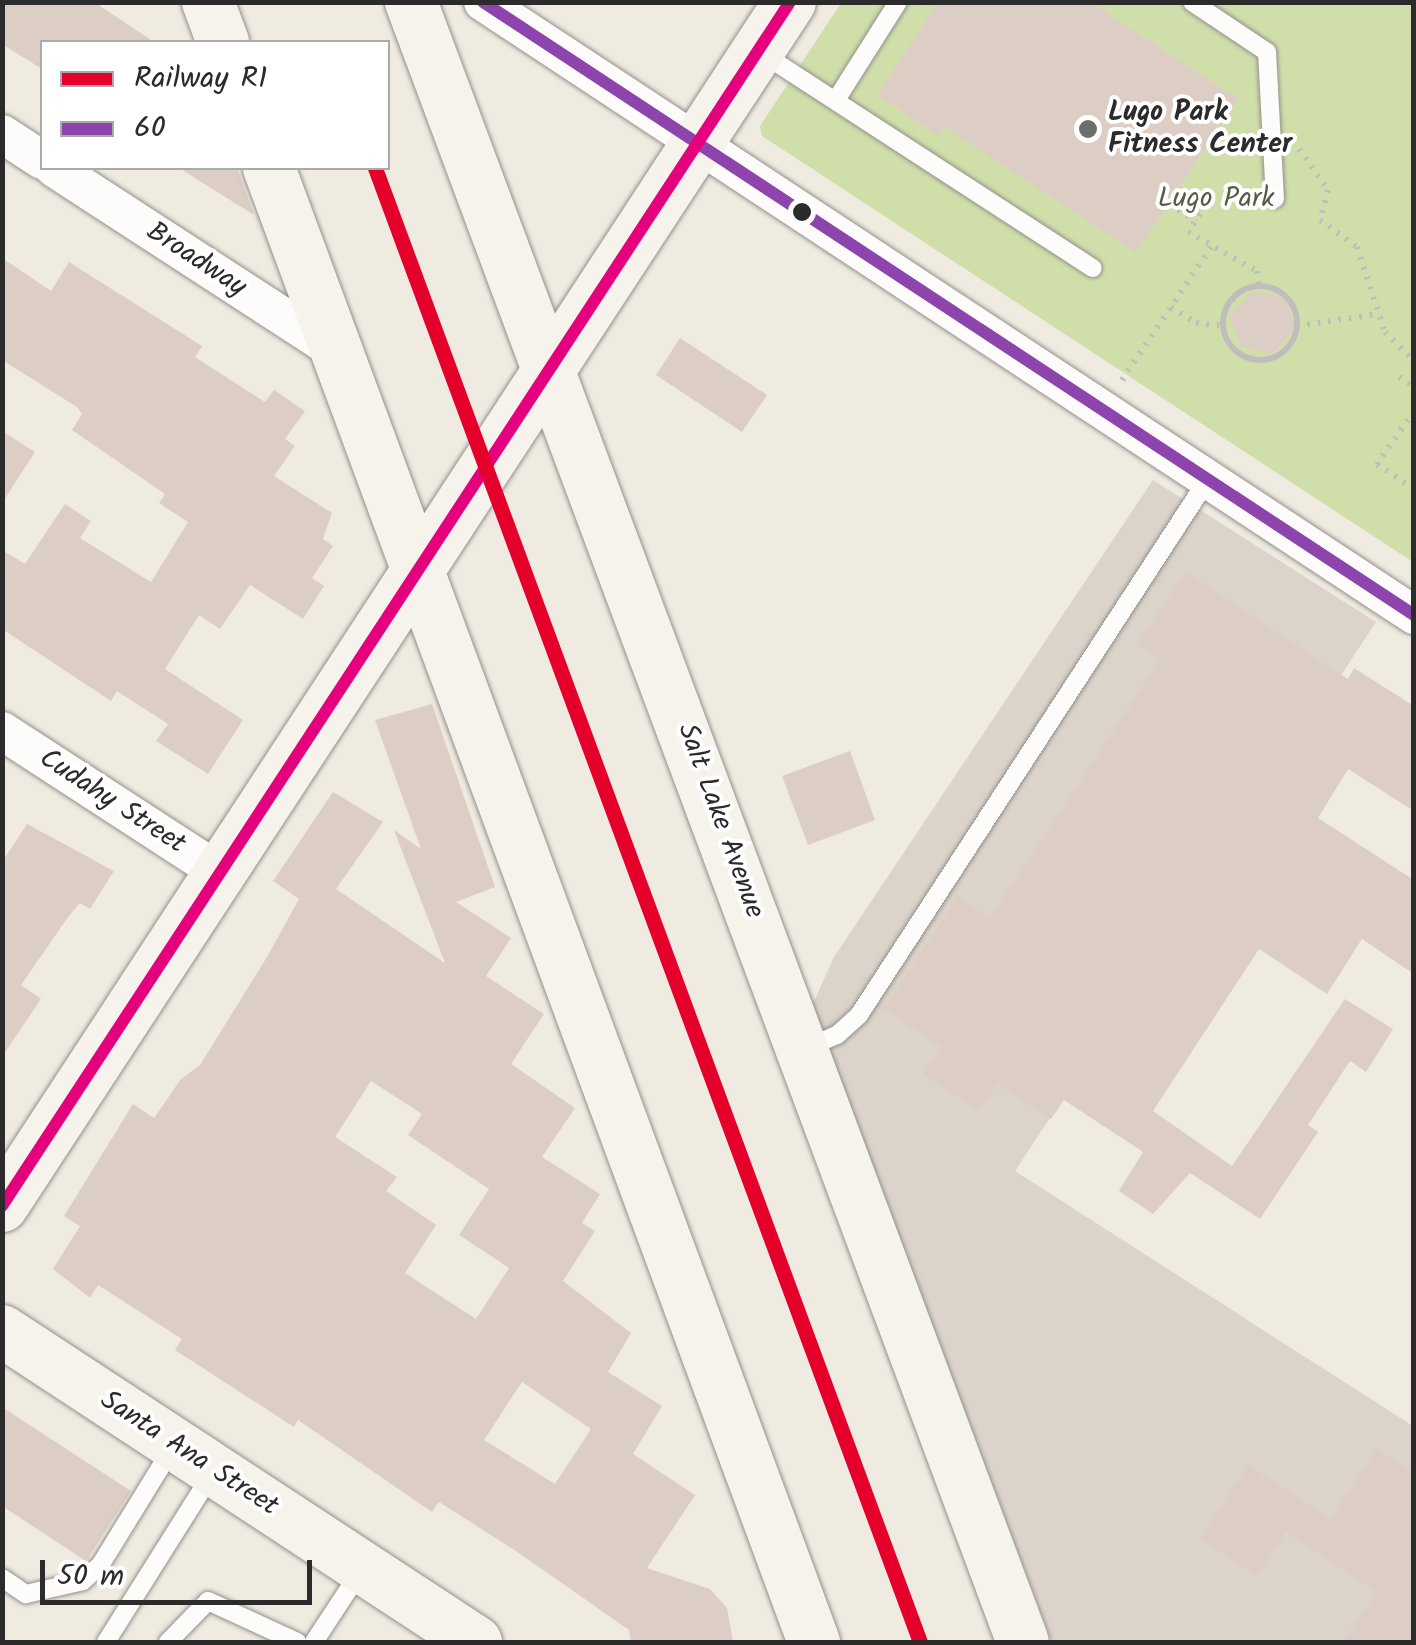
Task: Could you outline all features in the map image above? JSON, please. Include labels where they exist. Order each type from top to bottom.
[{"type":"street","points":[[208,2],[222,40]]},
{"type":"street","name":"Salt Lake Avenue","points":[[410,2],[552,367],[1024,1642]]},
{"type":"street","points":[[484,2],[1414,615]]},
{"type":"street","points":[[2,1206],[790,2]]},
{"type":"street","points":[[2,134],[40,159]]},
{"type":"street","name":"Broadway","points":[[57,170],[337,352]]},
{"type":"street","points":[[270,170],[814,1642]]},
{"type":"street","name":"Cudahy Street","points":[[2,731],[220,874]]},
{"type":"street","name":"Santa Ana Street","points":[[2,1331],[476,1642]]},
{"type":"lane","points":[[836,100],[898,2]]},
{"type":"lane","points":[[1192,2],[1268,52],[1275,199]]},
{"type":"lane","points":[[759,50],[1093,268]]},
{"type":"lane","points":[[804,1050],[838,1035],[859,1015],[1208,479]]},
{"type":"lane","points":[[2,1578],[26,1594],[83,1581],[194,1458]]},
{"type":"lane","points":[[106,1642],[194,1458]]},
{"type":"lane","points":[[314,1642],[362,1568]]},
{"type":"lane","points":[[168,1642],[208,1600],[297,1642]]},
{"type":"path","points":[[1298,140],[1328,190],[1320,220],[1345,235],[1363,254],[1377,314],[1414,361]]},
{"type":"path","points":[[1169,204],[1196,221]]},
{"type":"path","points":[[1206,205],[1188,232],[1257,271],[1259,286]]},
{"type":"path","points":[[1122,381],[1211,247]]},
{"type":"path","points":[[1297,326],[1282,294],[1259,286],[1229,303],[1223,326],[1233,348],[1254,359],[1278,356],[1297,326],[1377,314]]},
{"type":"path","points":[[1171,307],[1196,323],[1223,326]]},
{"type":"path","points":[[1399,378],[1414,387]]},
{"type":"path","points":[[1414,411],[1378,464],[1414,489]]},
{"type":"shaded area","points":[[1153,480],[1376,622],[1015,1171],[1413,1426],[1413,1642],[1052,1642],[812,1006],[834,957]]},
{"type":"green space","name":"Lugo Park","points":[[841,3],[1413,3],[1413,562],[762,136],[760,126]]},
{"type":"building","points":[[2,2],[94,2],[151,40],[40,40],[40,68],[2,44]]},
{"type":"building","name":"Lugo Park Fitness Center","points":[[938,2],[1091,2],[1238,99],[1136,253],[944,127],[939,136],[877,95]]},
{"type":"building","points":[[182,170],[238,170],[254,215]]},
{"type":"building","points":[[2,258],[51,291],[69,262],[202,346],[195,357],[265,402],[274,390],[305,411],[285,439],[295,446],[274,476],[332,513],[323,539],[333,546],[312,578],[324,586],[303,619],[250,585],[220,629],[199,615],[165,669],[243,720],[208,774],[156,741],[168,724],[117,691],[111,701],[2,629],[2,550],[25,564],[65,504],[91,521],[80,538],[151,582],[188,522],[159,503],[165,494],[72,430],[82,414],[77,407],[2,360]]},
{"type":"building","points":[[1252,291],[1284,297],[1296,327],[1273,354],[1241,347],[1229,316]]},
{"type":"building","points":[[680,338],[767,395],[742,432],[656,375]]},
{"type":"building","points":[[2,431],[35,452],[2,503]]},
{"type":"building","points":[[1186,572],[1348,679],[1354,668],[1414,706],[1414,811],[1348,769],[1318,818],[1414,880],[1414,974],[1362,939],[1327,994],[1259,949],[1153,1111],[1232,1166],[1345,999],[1393,1029],[1366,1072],[1350,1061],[1308,1125],[1318,1132],[1260,1219],[1190,1173],[1153,1214],[1119,1191],[1143,1152],[1064,1100],[1051,1119],[997,1084],[979,1111],[923,1074],[941,1047],[883,1009],[958,897],[990,918],[1160,660],[1137,645]]},
{"type":"building","points":[[432,704],[495,887],[456,902],[511,938],[486,976],[544,1014],[511,1064],[575,1108],[542,1157],[600,1194],[582,1223],[595,1231],[563,1281],[631,1333],[608,1372],[662,1406],[633,1454],[695,1495],[647,1568],[710,1589],[727,1608],[733,1642],[631,1642],[629,1630],[516,1551],[439,1502],[432,1512],[298,1420],[294,1427],[175,1350],[182,1339],[98,1285],[90,1298],[53,1269],[80,1226],[64,1216],[133,1104],[154,1118],[181,1079],[200,1065],[267,957],[299,899],[273,881],[333,792],[383,822],[336,889],[445,963],[394,830],[421,849],[375,720]],"holes":[[[371,1081],[422,1114],[408,1135],[489,1189],[459,1235],[509,1268],[476,1319],[405,1273],[436,1225],[386,1191],[397,1177],[335,1137]],[[522,1382],[591,1429],[555,1484],[484,1440]]]},
{"type":"building","points":[[850,751],[875,820],[808,845],[782,776]]},
{"type":"building","points":[[27,824],[114,871],[90,909],[80,903],[68,917],[21,985],[41,999],[2,1057],[2,862]]},
{"type":"building","points":[[2,1407],[131,1491],[86,1561],[2,1506]]},
{"type":"building","points":[[1377,1449],[1414,1474],[1414,1642],[1343,1642],[1377,1592],[1286,1532],[1257,1576],[1200,1538],[1248,1465],[1330,1519]]},
{"type":"rail line","name":"R1","points":[[376,170],[920,1642]]},
{"type":"transit line","name":"60","points":[[483,2],[1414,615]]},
{"type":"transit line","points":[[2,1206],[790,2]]},
{"type":"place","name":"Lugo Park Fitness Center","points":[[1088,129]]}]
